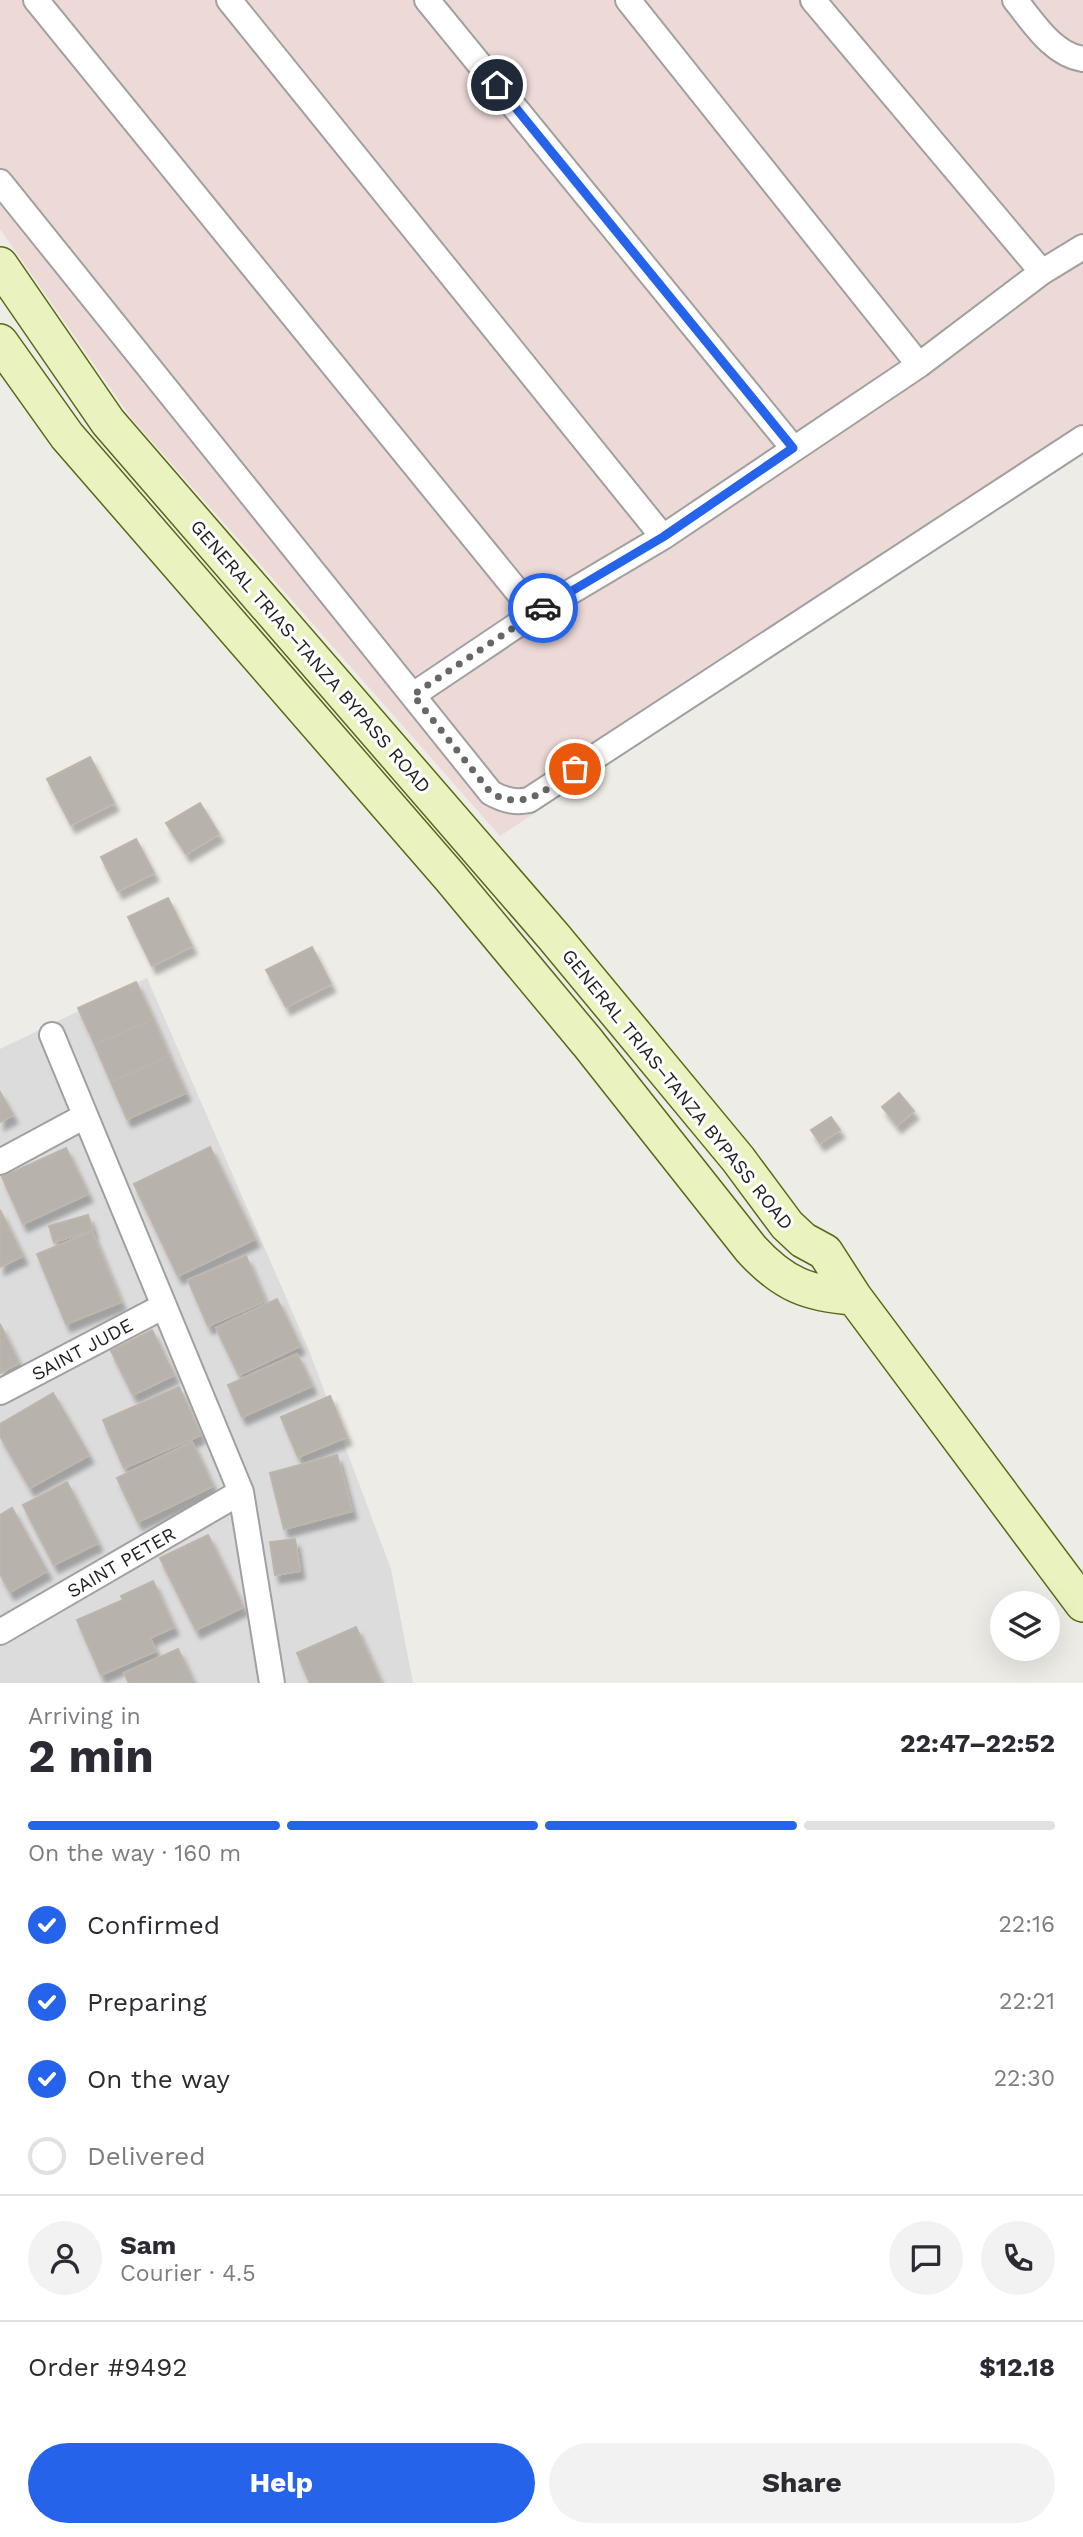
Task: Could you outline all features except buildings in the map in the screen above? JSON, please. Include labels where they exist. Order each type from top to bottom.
[{"type":"main road","name":"GENERAL TRIAS–TANZA BYPASS ROAD","points":[[0,265],[108,422],[545,926],[738,1159],[787,1225],[803,1240],[825,1252],[854,1297]]},
{"type":"main road","name":"GENERAL TRIAS–TANZA BYPASS ROAD","points":[[0,342],[68,436],[450,877],[588,1043],[751,1249],[770,1269],[799,1287],[821,1295],[854,1297]]},
{"type":"main road","points":[[854,1297],[1083,1604]]},
{"type":"street","points":[[36,0],[535,613]]},
{"type":"street","points":[[229,0],[663,537]]},
{"type":"street","points":[[427,0],[793,448]]},
{"type":"street","points":[[628,0],[919,365]]},
{"type":"street","points":[[813,0],[1042,272]]},
{"type":"street","points":[[1015,0],[1042,34],[1068,57],[1083,59]]},
{"type":"street","points":[[0,182],[491,793],[511,801],[529,800],[1083,438]]},
{"type":"street","points":[[413,695],[535,613],[663,537],[919,365],[1042,272],[1083,247]]},
{"type":"street","points":[[52,1035],[241,1492],[272,1683]]},
{"type":"street","points":[[0,1162],[85,1116]]},
{"type":"street","name":"SAINT JUDE","points":[[0,1392],[164,1306]]},
{"type":"street","name":"SAINT PETER","points":[[0,1632],[241,1492]]},
{"type":"shaded area","points":[[0,0],[1083,0],[1083,452],[500,836],[132,419],[0,229]]},
{"type":"shaded area","points":[[147,978],[309,1350],[391,1569],[413,1683],[0,1683],[0,1049]]},
{"type":"way so far","points":[[543,608],[413,695],[491,793],[503,800],[529,800],[575,769]]},
{"type":"route","points":[[497,85],[793,448],[663,537],[543,608]]}]
